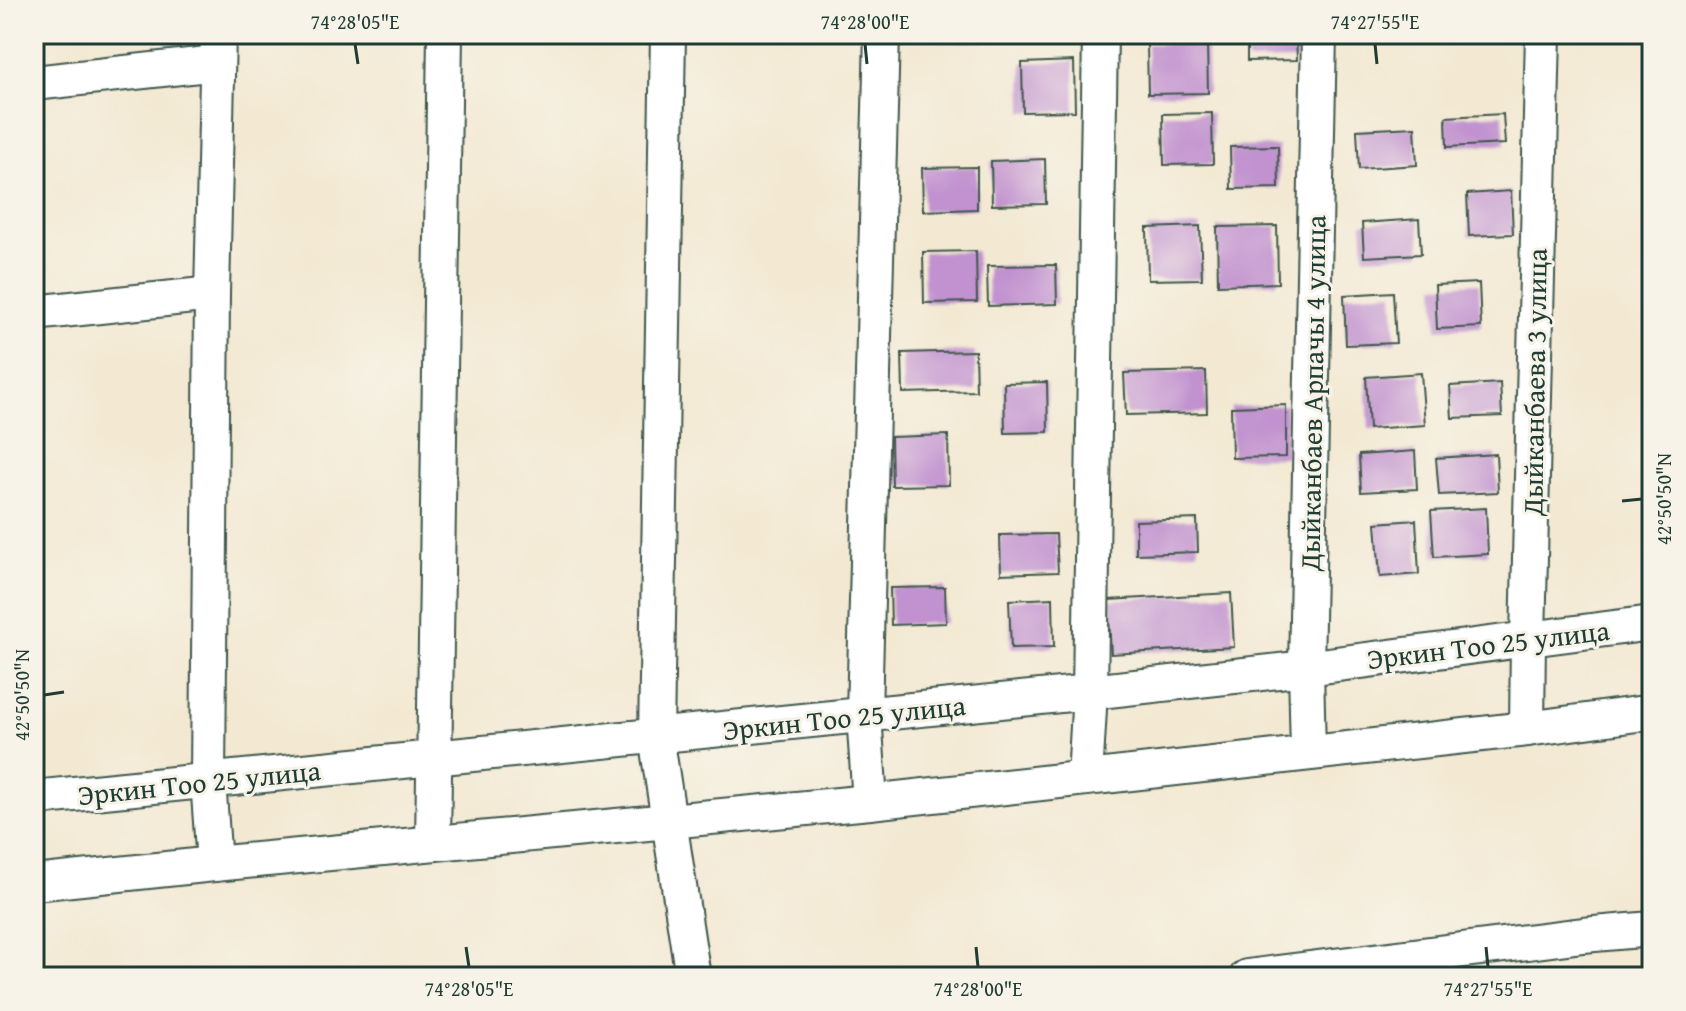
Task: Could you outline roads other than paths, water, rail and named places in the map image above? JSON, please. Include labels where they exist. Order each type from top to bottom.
[{"type":"street","points":[[433,843],[445,34]]},
{"type":"street","points":[[668,34],[656,736],[693,977]]},
{"type":"street","points":[[870,802],[864,714],[882,34]]},
{"type":"street","points":[[1085,778],[1090,692],[1100,34]]},
{"type":"street","name":"Дыйканбаев Арпачы 4 улица","points":[[1308,753],[1306,668],[1319,34]]},
{"type":"street","name":"Дыйканбаева 3 улица","points":[[1527,729],[1543,34]]},
{"type":"street","points":[[34,83],[218,48],[212,294],[208,780],[214,864]]},
{"type":"street","points":[[34,313],[212,294]]},
{"type":"street","name":"Эркин Тоо 25 улица","points":[[34,798],[1090,692],[1306,668],[1652,623]]},
{"type":"street","points":[[34,883],[870,802],[1527,729],[1652,712]]},
{"type":"street","points":[[1247,977],[1652,929]]}]
